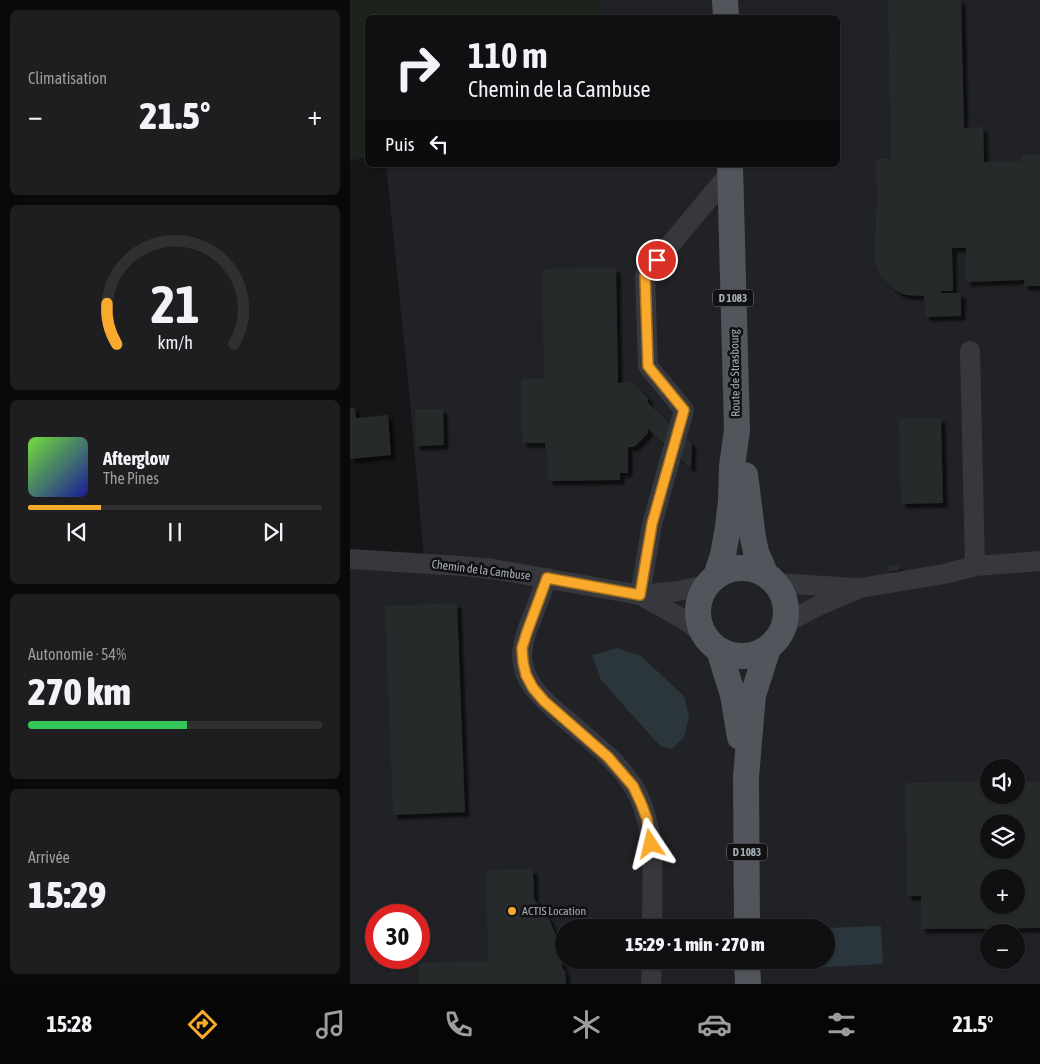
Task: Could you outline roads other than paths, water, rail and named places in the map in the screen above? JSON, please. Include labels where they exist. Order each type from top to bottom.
[{"type":"main road","points":[[725,0],[726,15]]},
{"type":"main road","name":"Route de Strasbourg","points":[[711,581],[723,555],[728,527],[736,430],[730,169]]},
{"type":"main road","name":"Route de Strasbourg","points":[[736,430],[744,466],[756,552],[770,578]]},
{"type":"main road","points":[[740,568],[753,569],[770,578],[783,595],[787,608],[785,623],[779,637],[768,648],[757,654],[744,656],[731,655],[711,641],[699,622],[698,610],[700,597],[711,581],[727,570],[740,568]]},
{"type":"main road","name":"D 1083","points":[[711,641],[733,695],[746,778]]},
{"type":"main road","name":"D 1083","points":[[747,919],[746,778],[753,695],[768,648]]},
{"type":"main road","points":[[748,969],[748,984]]},
{"type":"street","points":[[640,595],[652,524],[684,410],[648,366],[645,275],[730,169]]},
{"type":"street","points":[[970,351],[975,566]]},
{"type":"street","name":"Chemin de la Cambuse","points":[[350,559],[493,569],[640,595],[678,591],[711,581]]},
{"type":"street","points":[[785,623],[820,605],[860,588],[944,574],[975,566],[1040,561]]},
{"type":"street","points":[[547,578],[522,648],[526,675],[533,688],[544,701],[608,757],[633,786],[647,819],[651,844],[652,919]]},
{"type":"street","points":[[770,578],[860,588]]},
{"type":"street","name":"Chemin de la Cambuse","points":[[640,595],[683,619],[711,641]]},
{"type":"street","points":[[651,984],[652,969]]},
{"type":"place","name":"ACTIS Location","points":[[512,911]]}]
